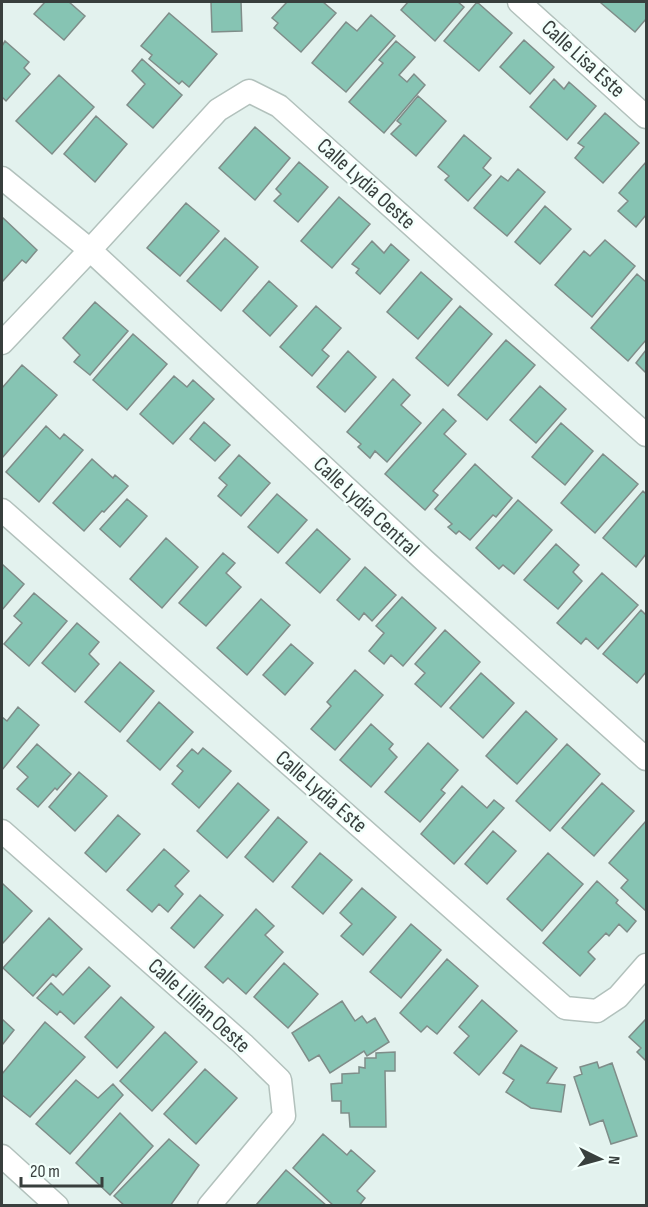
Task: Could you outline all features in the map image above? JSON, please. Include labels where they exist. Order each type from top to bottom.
[{"type":"street","name":"Calle Lisa Este","points":[[519,2],[646,117]]},
{"type":"street","name":"Calle Lydia Oeste","points":[[90,250],[218,110],[249,91],[279,106],[646,435]]},
{"type":"street","name":"Calle Lydia Central","points":[[2,178],[90,250],[416,553],[646,759]]},
{"type":"street","points":[[2,343],[90,250]]},
{"type":"street","name":"Calle Lydia Este","points":[[2,510],[565,1008],[597,1011],[618,997],[646,965]]},
{"type":"street","name":"Calle Lillian Oeste","points":[[2,831],[243,1044],[280,1080],[284,1116],[208,1206]]},
{"type":"street","points":[[2,1156],[57,1206]]},
{"type":"building","points":[[45,2],[69,2],[85,16],[64,40],[34,14]]},
{"type":"building","points":[[211,2],[241,2],[242,31],[212,32]]},
{"type":"building","points":[[287,2],[323,2],[336,13],[301,52],[274,28],[278,23],[272,18]]},
{"type":"building","points":[[408,2],[458,2],[464,7],[435,41],[401,10]]},
{"type":"building","points":[[477,2],[512,33],[479,71],[444,41]]},
{"type":"building","points":[[602,2],[646,2],[646,19],[635,32]]},
{"type":"building","points":[[169,13],[217,54],[189,87],[182,81],[179,84],[149,59],[152,55],[141,46]]},
{"type":"building","points":[[371,15],[395,36],[346,92],[312,63],[346,22],[357,31]]},
{"type":"building","points":[[524,40],[554,67],[530,94],[500,67]]},
{"type":"building","points":[[5,41],[29,62],[24,68],[30,74],[6,101],[2,97],[2,46]]},
{"type":"building","points":[[396,41],[415,57],[399,75],[407,82],[414,74],[425,85],[384,133],[349,102],[383,63],[379,60]]},
{"type":"building","points":[[142,59],[182,95],[153,128],[127,105],[145,84],[132,71]]},
{"type":"building","points":[[59,75],[94,107],[52,154],[16,121]]},
{"type":"building","points":[[554,79],[564,89],[569,82],[596,106],[567,140],[530,107]]},
{"type":"building","points":[[418,96],[446,121],[416,156],[391,134],[401,124],[397,121]]},
{"type":"building","points":[[605,113],[639,143],[603,183],[575,158],[584,147],[578,143]]},
{"type":"building","points":[[96,116],[127,144],[95,182],[64,154]]},
{"type":"building","points":[[255,127],[290,158],[255,200],[219,168]]},
{"type":"building","points":[[464,135],[491,158],[483,168],[491,175],[468,201],[445,180],[449,176],[438,167]]},
{"type":"building","points":[[299,162],[328,187],[298,222],[274,201],[281,194],[276,189]]},
{"type":"building","points":[[646,162],[646,215],[636,227],[618,211],[628,201],[619,193]]},
{"type":"building","points":[[518,169],[545,192],[507,236],[474,208],[501,176],[508,181]]},
{"type":"building","points":[[339,197],[370,224],[332,268],[301,241]]},
{"type":"building","points":[[186,203],[219,231],[180,276],[147,248]]},
{"type":"building","points":[[545,206],[571,229],[540,264],[515,242]]},
{"type":"building","points":[[2,217],[37,250],[26,263],[22,260],[2,282]]},
{"type":"building","points":[[225,238],[258,267],[221,311],[187,281]]},
{"type":"building","points":[[605,240],[635,266],[592,317],[555,285],[584,251],[590,256]]},
{"type":"building","points":[[372,241],[384,253],[391,244],[409,260],[380,294],[356,273],[359,269],[352,264]]},
{"type":"building","points":[[421,272],[452,299],[418,339],[387,312]]},
{"type":"building","points":[[637,274],[646,282],[646,340],[628,361],[591,328]]},
{"type":"building","points":[[269,281],[297,306],[270,336],[243,311]]},
{"type":"building","points":[[95,302],[128,331],[90,375],[74,362],[80,355],[63,338]]},
{"type":"building","points":[[316,306],[341,328],[322,350],[329,356],[312,376],[280,347]]},
{"type":"building","points":[[460,306],[492,334],[448,386],[416,358]]},
{"type":"building","points":[[133,334],[167,364],[127,410],[93,380]]},
{"type":"building","points":[[506,340],[535,365],[487,420],[458,395]]},
{"type":"building","points":[[646,350],[646,373],[636,363]]},
{"type":"building","points":[[348,351],[376,377],[345,412],[317,387]]},
{"type":"building","points":[[22,365],[57,395],[2,458],[2,388]]},
{"type":"building","points":[[174,376],[187,387],[193,380],[214,399],[173,444],[140,414]]},
{"type":"building","points":[[393,379],[410,395],[401,405],[421,423],[387,462],[375,451],[370,458],[358,447],[361,444],[347,432]]},
{"type":"building","points":[[540,386],[566,409],[536,443],[510,420]]},
{"type":"building","points":[[443,409],[456,421],[444,434],[466,454],[433,491],[438,495],[425,510],[385,474]]},
{"type":"building","points":[[204,422],[230,445],[215,461],[190,439]]},
{"type":"building","points":[[561,423],[593,451],[565,485],[532,457]]},
{"type":"building","points":[[46,426],[60,439],[64,434],[83,450],[39,502],[6,472]]},
{"type":"building","points":[[603,454],[638,484],[595,533],[561,503]]},
{"type":"building","points":[[239,455],[270,483],[241,516],[218,496],[227,485],[219,478]]},
{"type":"building","points":[[92,459],[113,478],[115,475],[128,486],[84,531],[53,503]]},
{"type":"building","points":[[475,464],[512,498],[496,517],[493,515],[470,540],[459,531],[456,534],[448,527],[452,524],[435,509]]},
{"type":"building","points":[[643,491],[646,494],[646,554],[636,567],[603,538]]},
{"type":"building","points":[[277,494],[307,520],[278,553],[248,527]]},
{"type":"building","points":[[127,499],[147,516],[120,547],[100,529]]},
{"type":"building","points":[[518,500],[552,530],[514,574],[503,565],[499,569],[476,548]]},
{"type":"building","points":[[317,529],[350,559],[320,593],[286,563]]},
{"type":"building","points":[[166,538],[198,567],[162,608],[130,579]]},
{"type":"building","points":[[556,544],[579,565],[573,572],[582,581],[558,609],[524,580]]},
{"type":"building","points":[[223,553],[235,563],[226,573],[241,587],[206,626],[179,603]]},
{"type":"building","points":[[2,564],[24,584],[2,610]]},
{"type":"building","points":[[365,567],[396,595],[372,621],[364,613],[359,620],[337,600]]},
{"type":"building","points":[[602,573],[638,605],[598,649],[586,638],[581,644],[557,623]]},
{"type":"building","points":[[34,593],[67,621],[29,666],[4,644],[22,623],[14,616]]},
{"type":"building","points":[[402,597],[436,628],[403,666],[391,655],[384,664],[369,651],[384,633],[376,626]]},
{"type":"building","points":[[261,599],[290,625],[247,675],[217,648]]},
{"type":"building","points":[[641,610],[646,615],[646,672],[637,683],[603,654]]},
{"type":"building","points":[[77,623],[99,642],[89,654],[99,664],[75,692],[42,663]]},
{"type":"building","points":[[445,630],[480,662],[441,707],[415,684],[425,673],[415,664]]},
{"type":"building","points":[[291,644],[313,663],[285,695],[263,675]]},
{"type":"building","points":[[120,662],[154,691],[120,732],[85,702]]},
{"type":"building","points":[[355,670],[383,695],[335,750],[311,729],[331,706],[327,702]]},
{"type":"building","points":[[481,673],[514,703],[483,738],[450,708]]},
{"type":"building","points":[[159,702],[193,732],[160,770],[127,741]]},
{"type":"building","points":[[18,707],[39,725],[2,770],[2,717],[7,721]]},
{"type":"building","points":[[526,711],[557,739],[517,784],[486,756]]},
{"type":"building","points":[[371,724],[393,744],[389,749],[397,757],[371,787],[340,760]]},
{"type":"building","points":[[428,743],[458,770],[441,790],[445,793],[420,822],[385,792]]},
{"type":"building","points":[[37,744],[71,774],[38,807],[17,789],[28,777],[17,767]]},
{"type":"building","points":[[567,744],[600,774],[550,831],[516,801]]},
{"type":"building","points":[[203,748],[231,771],[199,808],[172,784],[183,771],[177,766],[192,749],[198,754]]},
{"type":"building","points":[[79,772],[107,796],[75,831],[49,807]]},
{"type":"building","points":[[238,783],[269,810],[227,858],[197,831]]},
{"type":"building","points":[[602,783],[634,811],[594,856],[562,828]]},
{"type":"building","points":[[462,786],[487,808],[494,800],[504,808],[454,864],[421,834]]},
{"type":"building","points":[[118,815],[140,834],[106,872],[85,853]]},
{"type":"building","points":[[278,817],[307,842],[273,882],[245,857]]},
{"type":"building","points":[[646,821],[646,911],[621,888],[628,880],[609,863]]},
{"type":"building","points":[[493,831],[516,851],[487,884],[465,864]]},
{"type":"building","points":[[164,849],[189,871],[175,886],[183,894],[168,912],[159,904],[152,912],[127,890]]},
{"type":"building","points":[[320,853],[352,880],[323,914],[292,887]]},
{"type":"building","points":[[548,853],[583,884],[542,931],[507,899]]},
{"type":"building","points":[[597,881],[636,921],[627,932],[619,924],[609,936],[606,933],[588,952],[595,959],[580,976],[543,943]]},
{"type":"building","points":[[2,885],[32,911],[2,944]]},
{"type":"building","points":[[362,888],[396,917],[363,955],[341,936],[352,924],[340,913]]},
{"type":"building","points":[[200,895],[223,915],[194,948],[171,928]]},
{"type":"building","points":[[256,909],[274,926],[265,935],[283,952],[246,994],[228,978],[223,983],[205,967]]},
{"type":"building","points":[[49,918],[82,949],[56,977],[53,974],[33,996],[3,968]]},
{"type":"building","points":[[411,924],[441,950],[401,998],[370,972]]},
{"type":"building","points":[[447,959],[478,986],[437,1034],[427,1026],[421,1032],[400,1013]]},
{"type":"building","points":[[284,963],[318,994],[288,1028],[254,997]]},
{"type":"building","points":[[89,967],[110,986],[74,1024],[60,1011],[57,1015],[37,998],[51,983],[63,995]]},
{"type":"building","points":[[121,997],[154,1027],[117,1068],[85,1037]]},
{"type":"building","points":[[482,1000],[517,1031],[479,1075],[454,1053],[469,1036],[459,1027]]},
{"type":"building","points":[[342,1001],[355,1021],[362,1016],[367,1023],[375,1018],[389,1042],[367,1056],[364,1051],[330,1073],[319,1055],[309,1061],[292,1033]]},
{"type":"building","points":[[2,1019],[14,1030],[2,1045]]},
{"type":"building","points":[[646,1019],[646,1061],[637,1052],[641,1048],[629,1037]]},
{"type":"building","points":[[45,1022],[85,1057],[30,1117],[2,1095],[2,1074]]},
{"type":"building","points":[[165,1032],[197,1062],[152,1111],[120,1081]]},
{"type":"building","points":[[521,1045],[557,1068],[547,1083],[565,1085],[561,1112],[531,1108],[506,1092],[514,1080],[503,1073]]},
{"type":"building","points":[[395,1052],[395,1071],[385,1071],[386,1127],[350,1127],[349,1113],[341,1113],[341,1101],[332,1101],[331,1084],[342,1083],[342,1074],[359,1073],[359,1067],[365,1068],[365,1058],[376,1058],[376,1053]]},
{"type":"building","points":[[597,1062],[599,1068],[612,1063],[637,1136],[611,1144],[603,1120],[590,1125],[574,1077],[582,1074],[580,1067]]},
{"type":"building","points":[[205,1069],[237,1098],[196,1144],[164,1114]]},
{"type":"building","points":[[76,1080],[98,1098],[113,1084],[123,1095],[70,1154],[36,1124]]},
{"type":"building","points":[[120,1113],[153,1146],[110,1195],[76,1163]]},
{"type":"building","points":[[323,1134],[347,1155],[351,1150],[375,1171],[357,1191],[365,1198],[359,1206],[334,1206],[293,1168]]},
{"type":"building","points":[[169,1139],[199,1165],[170,1206],[125,1206],[114,1196]]},
{"type":"building","points":[[286,1170],[327,1206],[256,1205]]}]
